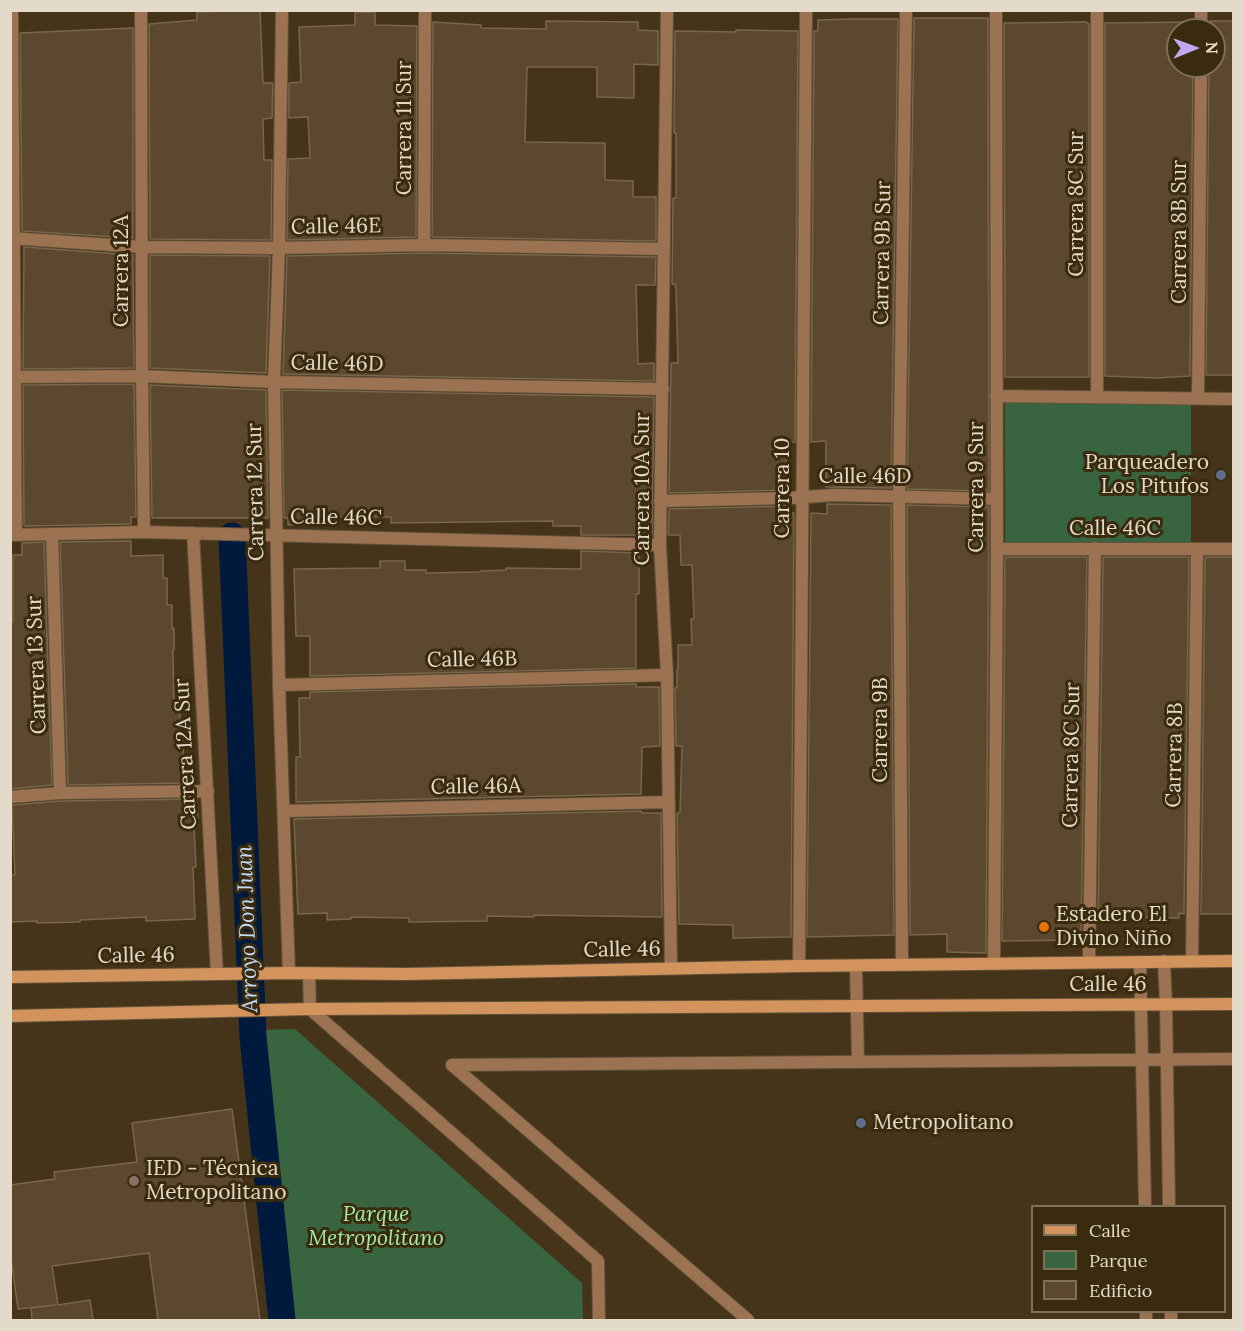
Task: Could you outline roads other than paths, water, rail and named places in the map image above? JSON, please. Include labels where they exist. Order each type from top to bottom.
[{"type":"street","points":[[12,10],[13,536]]},
{"type":"street","name":"Carrera 12A","points":[[141,10],[144,532]]},
{"type":"street","name":"Carrera 12 Sur","points":[[282,10],[279,248],[274,382],[279,684],[289,973]]},
{"type":"street","name":"Carrera 11 Sur","points":[[424,245],[425,10]]},
{"type":"street","name":"Carrera 10A Sur","points":[[667,10],[660,545],[667,675],[671,968]]},
{"type":"street","name":"Carrera 10","points":[[799,966],[807,10]]},
{"type":"street","name":"Carrera 9B Sur","points":[[899,496],[906,10]]},
{"type":"street","name":"Carrera 9 Sur","points":[[994,963],[997,549],[996,10]]},
{"type":"street","name":"Carrera 8C Sur","points":[[1097,10],[1097,397]]},
{"type":"street","name":"Carrera 8B Sur","points":[[1198,398],[1201,78]]},
{"type":"street","name":"Calle 46E","points":[[13,238],[141,247],[279,248],[424,245],[663,249]]},
{"type":"street","name":"Calle 46D","points":[[12,377],[142,376],[274,382],[663,389]]},
{"type":"street","points":[[996,396],[1233,399]]},
{"type":"street","name":"Calle 46D","points":[[660,501],[802,496],[997,499]]},
{"type":"street","name":"Carrera 9B","points":[[899,496],[902,964]]},
{"type":"street","name":"Calle 46C","points":[[13,536],[144,532],[660,545]]},
{"type":"street","name":"Carrera 12A Sur","points":[[193,533],[208,791],[222,974]]},
{"type":"street","name":"Carrera 13 Sur","points":[[52,536],[60,793]]},
{"type":"street","name":"Carrera 8C Sur","points":[[1089,962],[1095,548]]},
{"type":"street","name":"Calle 46C","points":[[997,549],[1233,549]]},
{"type":"street","name":"Carrera 8B","points":[[1192,961],[1197,549]]},
{"type":"street","name":"Calle 46B","points":[[279,684],[667,675]]},
{"type":"street","points":[[10,797],[60,793],[208,791]]},
{"type":"street","name":"Calle 46A","points":[[284,811],[669,802]]},
{"type":"street","name":"Calle 46","points":[[10,977],[271,973],[406,974],[902,964],[1233,961]]},
{"type":"street","points":[[1140,962],[1145,1205]]},
{"type":"street","points":[[1164,962],[1169,1205]]},
{"type":"street","points":[[856,966],[858,1062]]},
{"type":"street","points":[[309,974],[310,1009],[598,1261],[599,1320]]},
{"type":"street","name":"Calle 46","points":[[10,1016],[310,1009],[1233,1004]]},
{"type":"street","points":[[748,1320],[452,1065],[1233,1059]]},
{"type":"waterway","name":"Arroyo Don Juan","points":[[232,536],[253,1037],[282,1320]]},
{"type":"place","name":"Parqueadero Los Pitufos","points":[[1221,475]]},
{"type":"place","name":"Estadero El Divino Niño","points":[[1044,927]]},
{"type":"place","name":"Metropolitano","points":[[861,1123]]},
{"type":"place","name":"IED - Técnica Metropolitano","points":[[134,1181]]},
{"type":"park label","name":"Parque Metropolitano","points":[[376,1227]]}]
